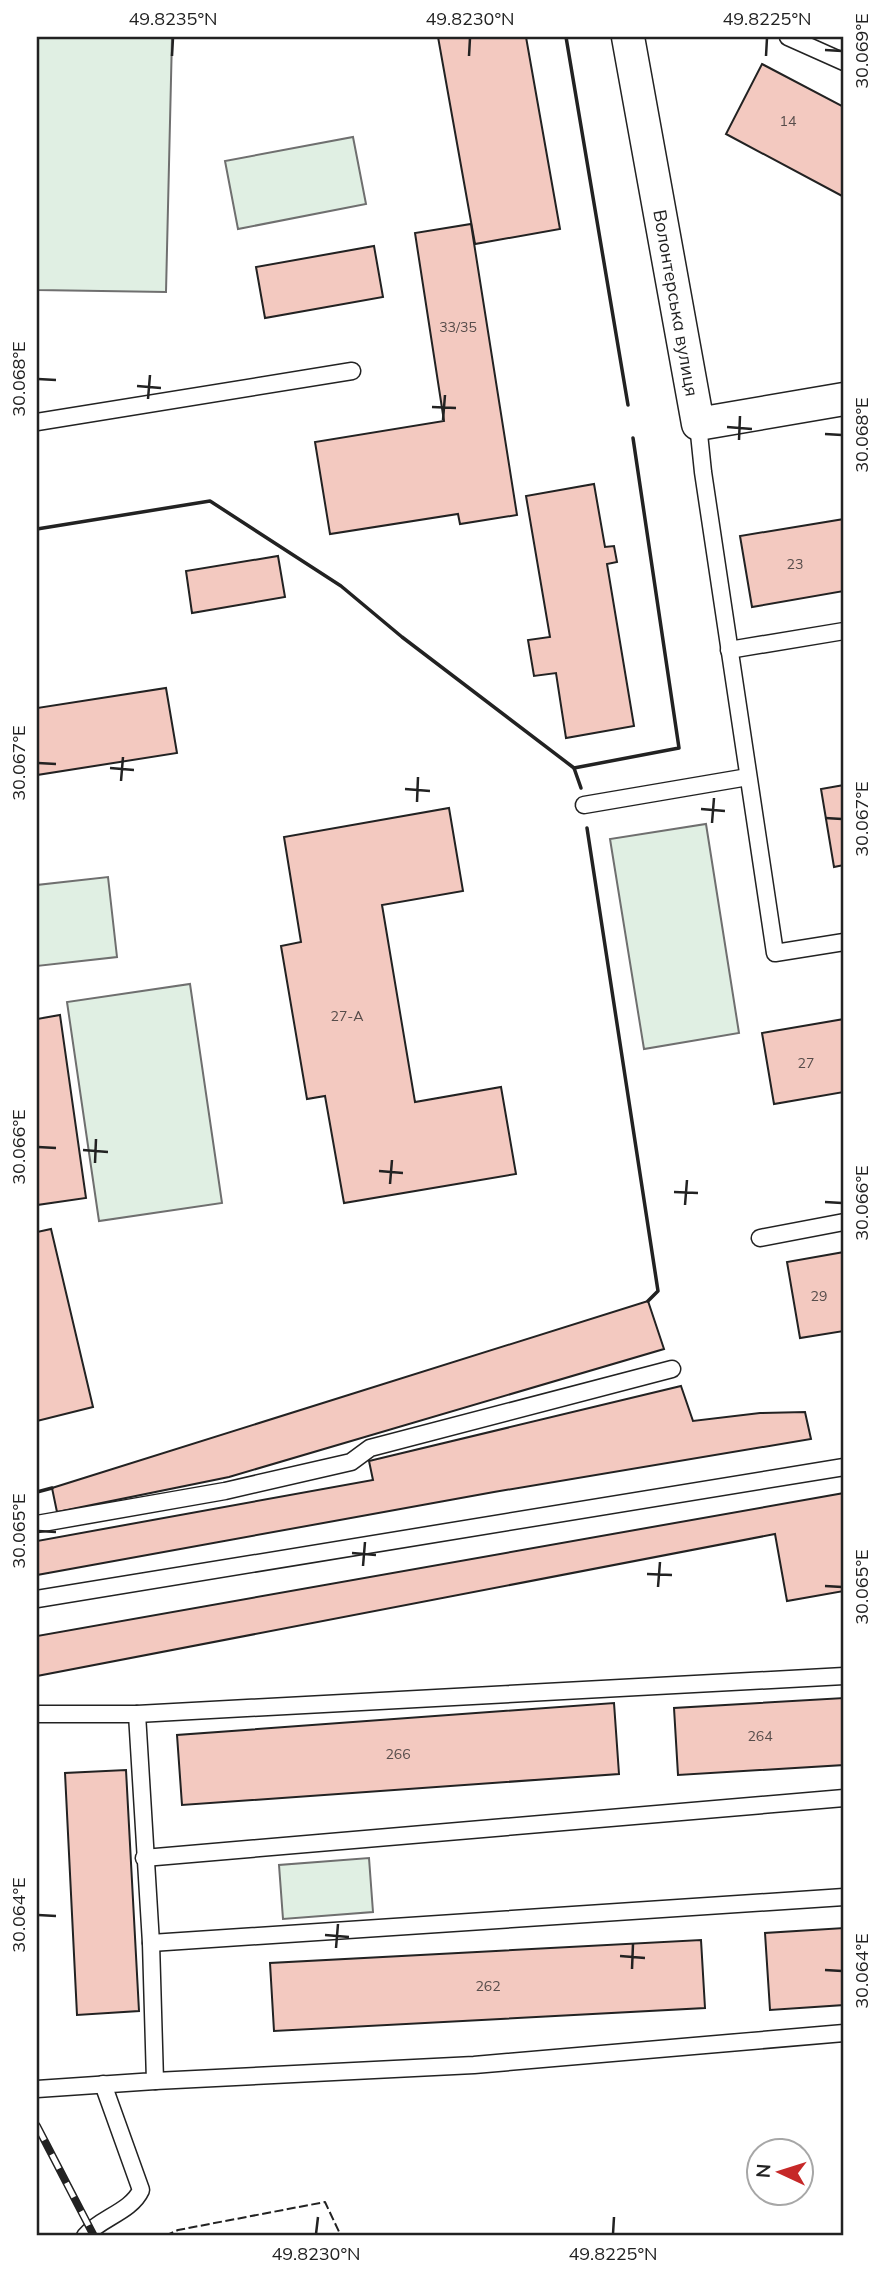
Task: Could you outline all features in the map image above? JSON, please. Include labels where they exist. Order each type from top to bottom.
[{"type":"street","name":"Волонтерська вулиця","points":[[628,37],[698,424]]},
{"type":"street","points":[[698,424],[844,399]]},
{"type":"lane","points":[[788,37],[844,62]]},
{"type":"lane","points":[[37,422],[352,371]]},
{"type":"lane","points":[[698,424],[775,953],[844,942]]},
{"type":"lane","points":[[729,650],[844,631]]},
{"type":"lane","points":[[584,805],[748,778]]},
{"type":"lane","points":[[760,1238],[844,1222]]},
{"type":"lane","points":[[37,1524],[225,1491],[351,1462],[370,1448],[672,1369]]},
{"type":"lane","points":[[37,1600],[844,1467]]},
{"type":"lane","points":[[37,1714],[137,1714],[844,1676]]},
{"type":"lane","points":[[137,1714],[151,1943],[155,2081]]},
{"type":"lane","points":[[145,1858],[844,1798]]},
{"type":"lane","points":[[151,1943],[844,1897]]},
{"type":"lane","points":[[37,2089],[474,2065],[844,2033]]},
{"type":"lane","points":[[85,2236],[91,2229],[137,2199],[141,2190],[103,2084]]},
{"type":"green space","points":[[37,37],[172,37],[166,292],[37,290]]},
{"type":"green space","points":[[353,137],[366,204],[238,229],[225,161]]},
{"type":"green space","points":[[706,824],[739,1033],[644,1049],[610,839]]},
{"type":"green space","points":[[108,877],[117,957],[37,966],[37,885]]},
{"type":"green space","points":[[190,984],[222,1203],[99,1221],[67,1002]]},
{"type":"green space","points":[[369,1858],[373,1912],[283,1919],[279,1865]]},
{"type":"building","points":[[438,37],[526,37],[560,229],[475,244]]},
{"type":"building","points":[[762,64],[844,107],[844,197],[726,134]]},
{"type":"building","points":[[471,224],[517,515],[460,524],[458,514],[330,534],[315,442],[444,421],[415,233]]},
{"type":"building","points":[[374,246],[383,297],[265,318],[256,267]]},
{"type":"building","points":[[594,484],[605,547],[614,546],[617,562],[607,564],[634,726],[566,738],[556,673],[534,676],[528,640],[550,637],[526,496]]},
{"type":"building","points":[[844,519],[844,591],[752,607],[740,536]]},
{"type":"building","points":[[278,556],[285,597],[192,613],[186,571]]},
{"type":"building","points":[[166,688],[177,753],[37,775],[37,708]]},
{"type":"building","points":[[844,785],[844,865],[834,867],[821,789]]},
{"type":"building","points":[[449,808],[463,891],[382,905],[415,1102],[501,1087],[516,1174],[344,1203],[325,1096],[307,1099],[281,946],[301,942],[284,837]]},
{"type":"building","points":[[60,1015],[86,1198],[37,1205],[37,1019]]},
{"type":"building","points":[[844,1019],[844,1092],[774,1104],[762,1033]]},
{"type":"building","points":[[51,1229],[93,1407],[37,1421],[37,1232]]},
{"type":"building","points":[[844,1252],[844,1331],[800,1338],[787,1262]]},
{"type":"building","points":[[648,1301],[664,1349],[229,1477],[57,1512],[52,1488]]},
{"type":"building","points":[[681,1386],[693,1421],[760,1413],[805,1412],[811,1439],[494,1492],[37,1575],[37,1541],[373,1480],[369,1461]]},
{"type":"building","points":[[844,1493],[844,1591],[787,1601],[775,1534],[37,1676],[37,1636]]},
{"type":"building","points":[[844,1698],[844,1765],[678,1775],[674,1708]]},
{"type":"building","points":[[614,1703],[619,1774],[182,1805],[177,1735]]},
{"type":"building","points":[[126,1770],[139,2011],[77,2015],[65,1773]]},
{"type":"building","points":[[844,1928],[844,2005],[770,2010],[765,1933]]},
{"type":"building","points":[[701,1940],[705,2008],[274,2031],[270,1963]]},
{"type":"railway","points":[[37,2126],[94,2236]]},
{"type":"fence","points":[[165,2236],[178,2230],[325,2202],[341,2236]]},
{"type":"wall","points":[[566,37],[628,405]]},
{"type":"wall","points":[[37,529],[210,501],[341,586],[402,637],[574,768],[679,748],[633,438]]},
{"type":"wall","points":[[574,768],[581,788]]},
{"type":"wall","points":[[587,828],[658,1291],[648,1301]]},
{"type":"wall","points":[[37,1492],[52,1488]]}]
